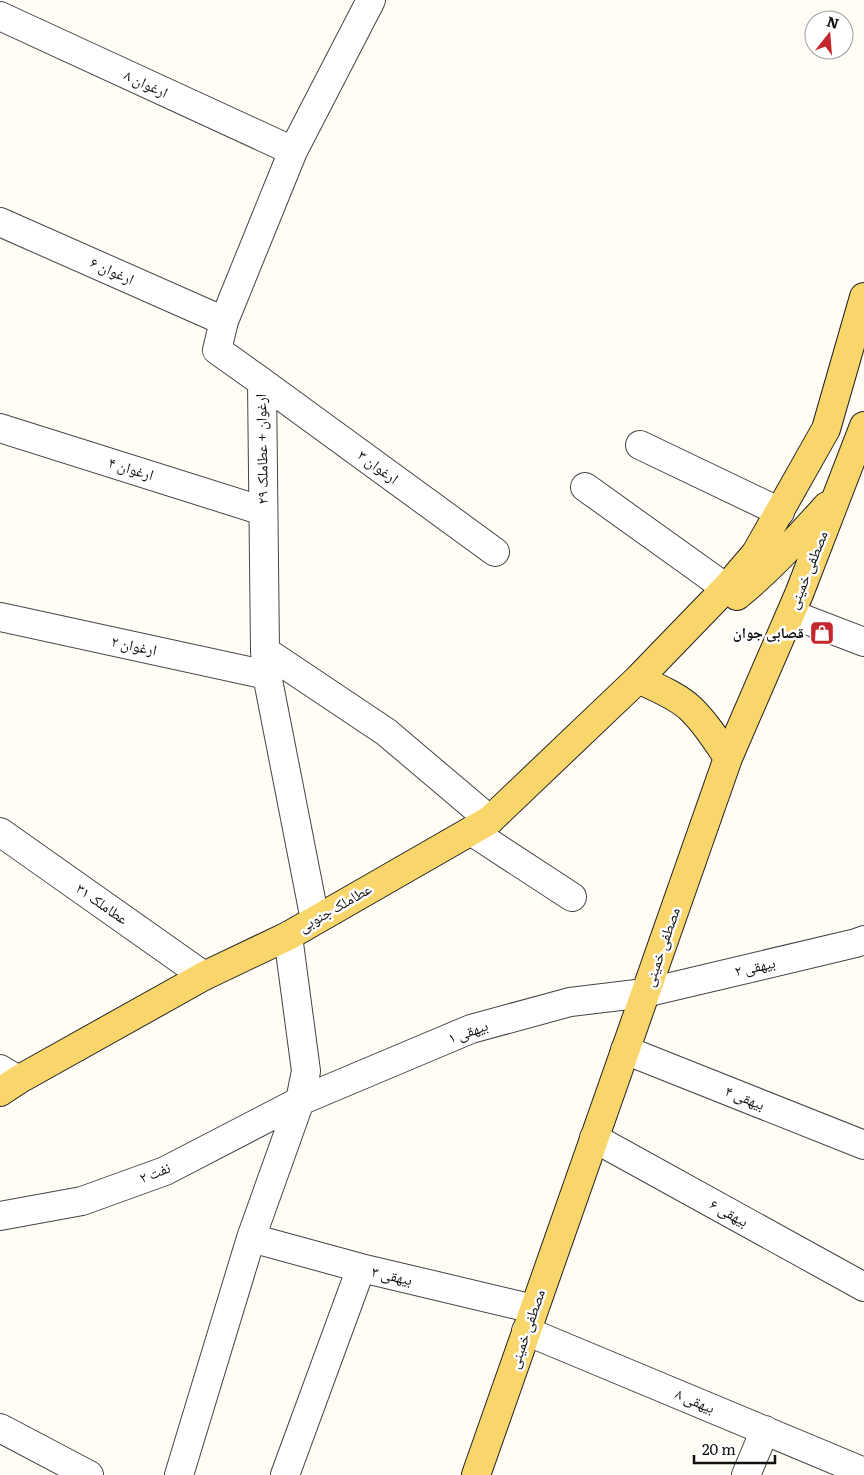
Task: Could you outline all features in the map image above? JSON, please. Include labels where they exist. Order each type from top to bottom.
[{"type":"main road","points":[[638,679],[726,588],[756,553],[826,429],[864,297]]},
{"type":"main road","name":"مصطفی خمینی","points":[[476,1475],[728,758],[791,614],[863,431]]},
{"type":"main road","points":[[638,679],[758,579],[788,550],[838,494]]},
{"type":"main road","points":[[638,679],[663,690],[689,707],[712,734],[728,758]]},
{"type":"main road","name":"عطاملک جنوبی","points":[[6,1081],[204,976],[288,936],[480,826],[638,679]]},
{"type":"street","name":"ارغوان + عطاملک ۲۹","points":[[315,920],[266,663],[262,382],[217,350],[224,321],[293,151],[371,0]]},
{"type":"street","name":"ارغوان ۸","points":[[0,16],[293,151]]},
{"type":"street","name":"ارغوان ۶","points":[[0,222],[224,321]]},
{"type":"street","name":"ارغوان ۳","points":[[262,382],[495,552]]},
{"type":"street","name":"ارغوان ۴","points":[[0,428],[263,511]]},
{"type":"street","points":[[640,445],[780,512]]},
{"type":"street","points":[[585,487],[726,588]]},
{"type":"street","points":[[791,614],[864,642]]},
{"type":"street","name":"ارغوان ۲","points":[[0,617],[266,663]]},
{"type":"street","points":[[266,663],[386,732],[480,826],[572,897]]},
{"type":"street","name":"عطاملک ۳۱","points":[[0,832],[204,976]]},
{"type":"street","points":[[179,1475],[251,1238],[300,1101],[306,1071],[288,936]]},
{"type":"street","name":"بیهقی ۲","points":[[646,993],[864,940]]},
{"type":"street","name":"بیهقی ۱","points":[[300,1101],[471,1029],[570,1002],[646,993]]},
{"type":"street","name":"بیهقی ۴","points":[[626,1050],[864,1145]]},
{"type":"street","name":"نفت ۲","points":[[0,1216],[82,1201],[164,1171],[300,1101]]},
{"type":"street","name":"بیهقی ۶","points":[[594,1138],[864,1287]]},
{"type":"street","name":"بیهقی ۳","points":[[251,1238],[361,1268],[530,1320]]},
{"type":"street","points":[[285,1475],[361,1268]]},
{"type":"street","name":"بیهقی ۸","points":[[530,1320],[765,1430],[864,1472]]},
{"type":"street","points":[[0,1428],[89,1475]]},
{"type":"street","points":[[746,1475],[765,1430]]},
{"type":"place","name":"قصابی جوان","points":[[822,633]]}]
